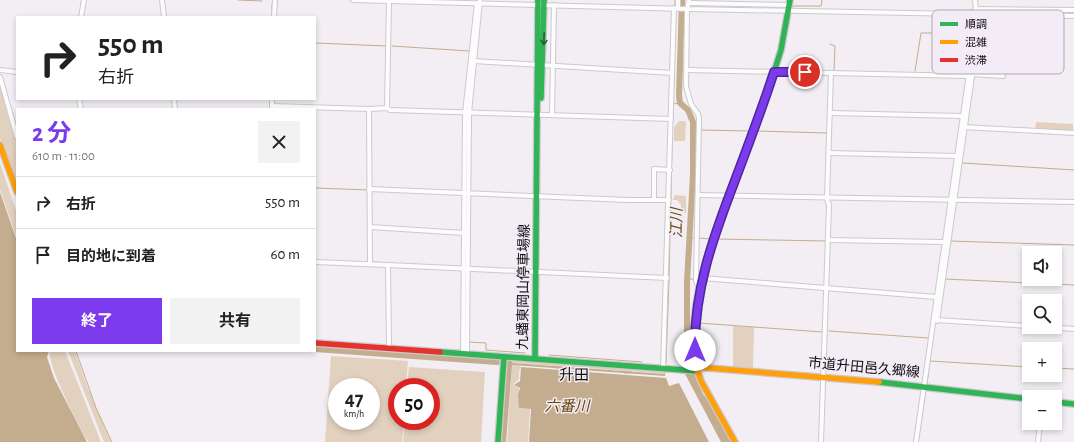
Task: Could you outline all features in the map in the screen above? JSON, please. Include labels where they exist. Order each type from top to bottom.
[{"type":"main road","name":"九蟠東岡山停車場線","points":[[541,2],[535,358],[683,370],[696,369]]},
{"type":"main road","points":[[735,442],[719,410],[703,386],[696,369],[695,327],[699,290],[711,245],[774,72],[789,5]]},
{"type":"main road","points":[[0,145],[16,189]]},
{"type":"main road","points":[[316,343],[535,358]]},
{"type":"main road","points":[[498,442],[504,357]]},
{"type":"main road","name":"市道升田邑久郷線","points":[[696,369],[824,377],[925,386],[1022,398]]},
{"type":"main road","points":[[1062,403],[1074,404]]},
{"type":"street","points":[[81,16],[84,0]]},
{"type":"street","points":[[162,0],[164,16]]},
{"type":"street","points":[[274,16],[275,0]]},
{"type":"street","points":[[353,0],[541,2],[554,5],[677,8],[688,5],[789,5],[948,10]]},
{"type":"street","points":[[664,368],[672,73],[678,0]]},
{"type":"street","points":[[975,0],[980,10]]},
{"type":"street","points":[[388,108],[390,1]]},
{"type":"street","points":[[467,113],[474,61],[479,2]]},
{"type":"street","points":[[465,354],[467,113],[479,2]]},
{"type":"street","points":[[552,114],[554,5]]},
{"type":"street","points":[[688,5],[688,93],[699,118],[696,280],[699,290]]},
{"type":"street","points":[[1064,10],[1074,10]]},
{"type":"street","points":[[1064,15],[1074,16]]},
{"type":"street","points":[[474,61],[672,73]]},
{"type":"street","points":[[0,70],[16,72]]},
{"type":"street","points":[[687,70],[831,74],[1003,76]]},
{"type":"street","points":[[821,442],[828,289],[828,197],[831,74]]},
{"type":"street","points":[[935,320],[936,297],[944,242],[953,200],[957,156],[963,127],[962,116],[970,75]]},
{"type":"street","points":[[916,442],[953,200],[970,75]]},
{"type":"street","points":[[0,77],[16,133]]},
{"type":"street","points":[[316,108],[388,108],[467,113],[552,114],[671,119]]},
{"type":"street","points":[[369,109],[371,189],[370,264]]},
{"type":"street","points":[[831,113],[962,116]]},
{"type":"street","points":[[963,127],[1074,133]]},
{"type":"street","points":[[829,153],[957,156]]},
{"type":"street","points":[[654,199],[654,169],[670,170]]},
{"type":"street","points":[[371,189],[669,200]]},
{"type":"street","points":[[466,193],[464,233],[466,269]]},
{"type":"street","points":[[698,195],[1074,202]]},
{"type":"street","points":[[371,227],[464,233]]},
{"type":"street","points":[[829,240],[944,242]]},
{"type":"street","points":[[316,262],[666,278]]},
{"type":"street","points":[[389,265],[389,348]]},
{"type":"street","points":[[702,278],[936,297]]},
{"type":"street","points":[[935,320],[1022,326]]},
{"type":"street","points":[[1062,328],[1074,328]]},
{"type":"street","points":[[1038,442],[1039,430]]},
{"type":"shaded area","points":[[0,87],[16,143],[16,184],[0,138]]},
{"type":"shaded area","points":[[679,121],[686,121],[685,141],[674,141],[674,127]]},
{"type":"shaded area","points":[[1036,122],[1073,124],[1073,132],[1035,130]]},
{"type":"shaded area","points":[[0,163],[16,210],[16,236],[0,189]]},
{"type":"shaded area","points":[[675,195],[686,196],[686,213],[681,211],[681,205],[677,200],[673,200]]},
{"type":"shaded area","points":[[733,326],[754,327],[753,368],[733,367]]},
{"type":"shaded area","points":[[50,352],[65,352],[101,442],[89,442],[85,437],[58,380],[50,358]]},
{"type":"shaded area","points":[[68,352],[75,352],[87,386],[111,442],[104,442]]},
{"type":"shaded area","points":[[331,356],[408,361],[407,378],[388,378],[388,430],[403,430],[402,442],[325,442],[328,399],[328,430],[380,430],[380,378],[329,378]]},
{"type":"shaded area","points":[[512,359],[666,370],[666,374],[632,371],[631,374],[624,374],[624,371],[563,366],[562,370],[556,369],[556,366],[512,363]]},
{"type":"shaded area","points":[[512,365],[521,366],[519,379],[513,385],[519,388],[519,408],[530,409],[528,442],[507,442]]},
{"type":"shaded area","points":[[409,367],[485,372],[481,442],[403,442],[404,430],[440,430],[440,378],[408,378]]},
{"type":"water","points":[[0,192],[16,238],[16,352],[49,352],[47,357],[54,378],[87,442],[0,442]]},
{"type":"water","points":[[507,361],[512,361],[512,363],[665,374],[665,376],[512,365],[506,442],[500,442]]},
{"type":"water","name":"六番川","points":[[521,367],[666,378],[669,386],[679,383],[709,442],[529,442],[531,409],[519,408],[518,395],[520,388],[514,385],[520,381]]},
{"type":"water","points":[[684,372],[694,373],[703,394],[714,409],[732,442],[721,442]]},
{"type":"waterway","points":[[81,5],[82,0]]},
{"type":"waterway","points":[[238,0],[262,1]]},
{"type":"waterway","points":[[675,0],[675,5]]},
{"type":"waterway","name":"江川","points":[[682,0],[679,96],[680,103],[688,110],[693,122],[693,175],[687,282],[687,365],[690,375]]},
{"type":"waterway","points":[[792,6],[821,6],[822,0]]},
{"type":"waterway","points":[[272,4],[272,14]]},
{"type":"waterway","points":[[915,71],[921,33],[932,33]]},
{"type":"waterway","points":[[316,43],[386,46]]},
{"type":"waterway","points":[[830,44],[835,46],[834,71]]},
{"type":"waterway","points":[[392,46],[469,51]]},
{"type":"waterway","name":"江川","points":[[680,71],[685,71]]},
{"type":"waterway","points":[[673,103],[674,78]]},
{"type":"waterway","points":[[0,85],[16,140]]},
{"type":"waterway","points":[[669,277],[673,104],[680,103]]},
{"type":"waterway","points":[[701,130],[750,131]]},
{"type":"waterway","points":[[756,131],[828,133]]},
{"type":"waterway","points":[[963,163],[1074,170]]},
{"type":"waterway","points":[[316,188],[368,190]]},
{"type":"waterway","name":"江川","points":[[689,238],[694,238]]},
{"type":"waterway","points":[[699,238],[711,239]]},
{"type":"waterway","points":[[716,239],[826,241]]},
{"type":"waterway","points":[[950,241],[1074,245]]},
{"type":"waterway","points":[[372,260],[373,262],[389,263]]},
{"type":"waterway","points":[[636,275],[664,276]]},
{"type":"waterway","name":"江川","points":[[687,279],[694,279]]},
{"type":"waterway","points":[[944,279],[1074,285]]},
{"type":"waterway","points":[[665,362],[666,363],[669,280]]},
{"type":"waterway","name":"江川","points":[[687,322],[692,322]]},
{"type":"waterway","points":[[699,323],[822,332]]},
{"type":"waterway","points":[[829,331],[928,338]]},
{"type":"waterway","points":[[469,342],[486,343],[486,350],[525,353]]},
{"type":"waterway","points":[[316,349],[497,362]]},
{"type":"waterway","points":[[76,352],[96,408],[112,442]]},
{"type":"waterway","points":[[549,355],[642,362]]},
{"type":"waterway","points":[[930,361],[1022,367]]},
{"type":"waterway","points":[[1062,368],[1074,369]]},
{"type":"waterway","points":[[927,383],[929,369]]},
{"type":"waterway","points":[[906,387],[921,389]]},
{"type":"waterway","points":[[918,442],[926,389]]},
{"type":"traffic: fast","points":[[535,358],[538,0]]},
{"type":"traffic: fast","points":[[541,98],[544,0]]},
{"type":"traffic: fast","points":[[716,230],[774,72],[781,50],[790,0]]},
{"type":"traffic: fast","points":[[440,352],[697,371]]},
{"type":"traffic: fast","points":[[498,442],[504,357]]},
{"type":"traffic: fast","points":[[879,382],[1022,398]]},
{"type":"traffic: fast","points":[[1062,403],[1074,404]]},
{"type":"traffic: slow","points":[[0,145],[16,189]]},
{"type":"traffic: slow","points":[[716,230],[705,266],[696,305],[694,344],[696,363],[701,381],[735,442]]},
{"type":"traffic: slow","points":[[696,367],[879,382]]},
{"type":"traffic: jam","points":[[316,343],[440,352]]},
{"type":"district","name":"升田","points":[[574,375]]},
{"type":"route","points":[[695,350],[696,314],[703,270],[713,238],[774,72],[805,72]]}]
